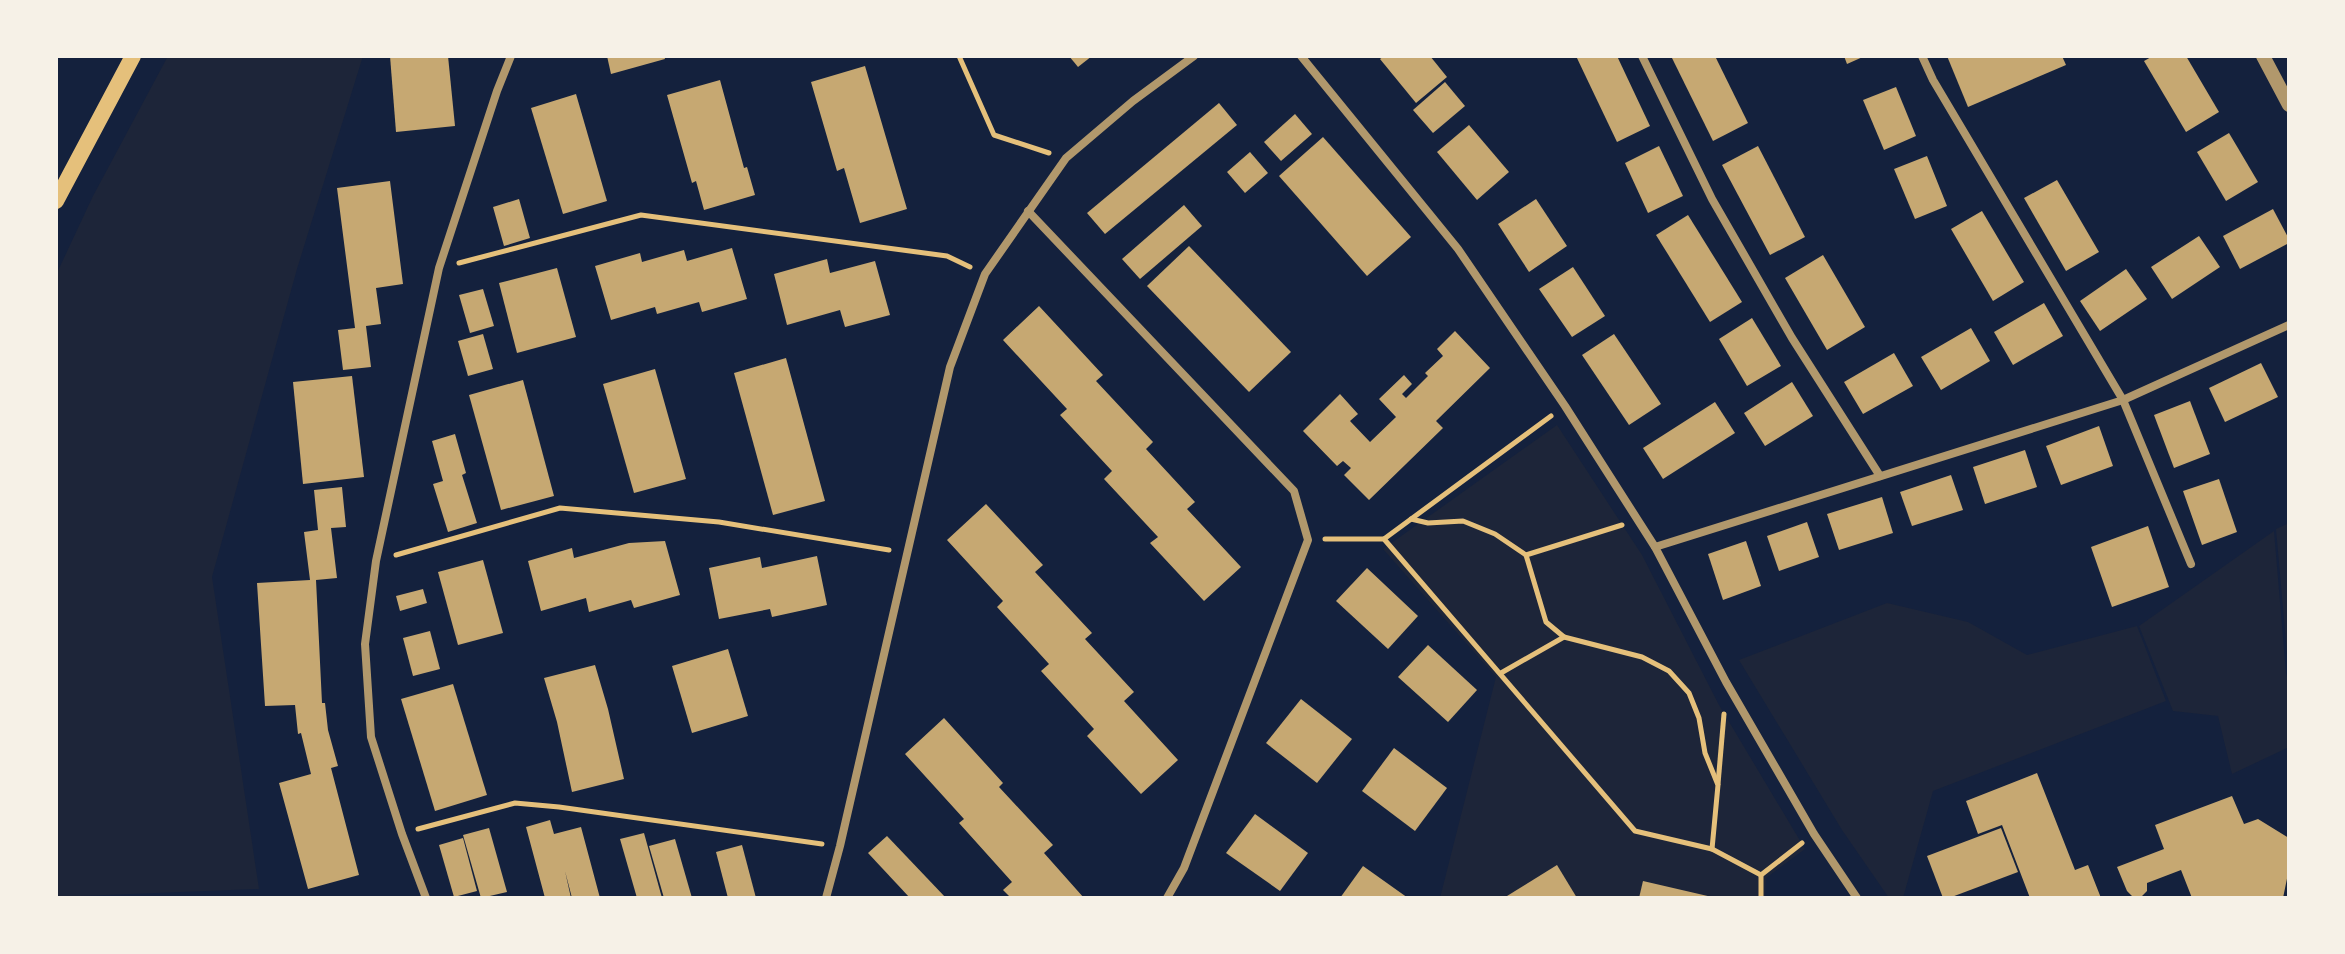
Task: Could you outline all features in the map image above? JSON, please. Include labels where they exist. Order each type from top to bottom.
[{"type":"main road","points":[[56,201],[133,56]]},
{"type":"street","points":[[426,898],[371,737],[365,644],[376,561],[439,268],[511,56]]},
{"type":"street","points":[[826,898],[950,367],[985,274],[1066,158],[1133,101],[1194,56]]},
{"type":"street","points":[[1301,56],[1458,249],[1565,406],[1655,547],[1726,682],[1814,834],[1857,898]]},
{"type":"street","points":[[1642,56],[1712,199],[1792,338],[1880,476]]},
{"type":"street","points":[[1922,56],[1948,106],[2123,400],[2191,564]]},
{"type":"street","points":[[2263,56],[2289,105]]},
{"type":"street","points":[[1028,211],[1294,491],[1308,540],[1184,868],[1167,898]]},
{"type":"street","points":[[1655,547],[2123,400],[2289,325]]},
{"type":"path","points":[[959,56],[994,135],[1066,158]]},
{"type":"path","points":[[439,268],[641,215],[947,256],[985,274]]},
{"type":"path","points":[[1308,540],[1384,539],[1565,406]]},
{"type":"path","points":[[376,561],[560,508],[719,522],[906,553]]},
{"type":"path","points":[[1411,519],[1428,523],[1463,521],[1495,534],[1526,555],[1546,622],[1564,637],[1642,657],[1669,671],[1689,693],[1699,718],[1705,753],[1718,785]]},
{"type":"path","points":[[1526,555],[1638,520]]},
{"type":"path","points":[[1384,539],[1635,831],[1712,849],[1761,875]]},
{"type":"path","points":[[1501,673],[1564,637]]},
{"type":"path","points":[[1712,849],[1726,682]]},
{"type":"path","points":[[402,834],[515,803],[840,846]]},
{"type":"path","points":[[1761,875],[1814,834]]},
{"type":"path","points":[[1761,875],[1761,898]]},
{"type":"shaded area","points":[[168,56],[363,56],[297,269],[212,577],[259,889],[56,897],[56,275],[93,196]]},
{"type":"shaded area","points":[[1557,425],[1642,555],[1719,705],[1805,849],[1766,878],[1765,898],[1440,898],[1496,677],[1383,549]]},
{"type":"shaded area","points":[[2289,523],[2289,676],[2276,529]]},
{"type":"shaded area","points":[[2274,531],[2289,685],[2289,747],[2232,774],[2218,716],[2173,711],[2139,626]]},
{"type":"shaded area","points":[[1887,603],[1968,622],[2027,655],[2137,626],[2166,701],[1933,791],[1903,898],[1889,898],[1842,830],[1739,660]]},
{"type":"building","points":[[390,56],[448,56],[455,126],[396,132]]},
{"type":"building","points":[[607,56],[664,56],[665,59],[611,74]]},
{"type":"building","points":[[1069,56],[1092,56],[1078,67]]},
{"type":"building","points":[[1384,56],[1430,56],[1447,77],[1416,103],[1380,59]]},
{"type":"building","points":[[1576,56],[1617,56],[1650,126],[1617,142]]},
{"type":"building","points":[[1671,56],[1715,56],[1748,123],[1713,141]]},
{"type":"building","points":[[1844,56],[1865,56],[1847,64]]},
{"type":"building","points":[[1947,56],[2062,56],[2066,65],[1968,107]]},
{"type":"building","points":[[2153,56],[2186,56],[2219,112],[2186,132],[2144,61]]},
{"type":"building","points":[[865,66],[907,209],[860,223],[844,168],[837,171],[811,82]]},
{"type":"building","points":[[720,80],[744,168],[747,167],[755,195],[704,210],[696,181],[692,183],[667,95]]},
{"type":"building","points":[[1445,82],[1465,106],[1433,133],[1413,110]]},
{"type":"building","points":[[1896,87],[1916,136],[1884,150],[1863,100]]},
{"type":"building","points":[[576,94],[607,201],[563,214],[531,108]]},
{"type":"building","points":[[1219,103],[1237,125],[1105,234],[1087,213]]},
{"type":"building","points":[[1295,114],[1312,134],[1281,161],[1264,142]]},
{"type":"building","points":[[1469,125],[1509,172],[1477,200],[1437,152]]},
{"type":"building","points":[[2229,133],[2258,182],[2226,201],[2197,152]]},
{"type":"building","points":[[1323,137],[1411,237],[1367,276],[1279,176]]},
{"type":"building","points":[[1659,146],[1683,196],[1648,213],[1625,163]]},
{"type":"building","points":[[1758,146],[1805,237],[1770,255],[1722,165]]},
{"type":"building","points":[[1250,152],[1268,173],[1245,193],[1227,172]]},
{"type":"building","points":[[1927,156],[1947,206],[1915,219],[1894,169]]},
{"type":"building","points":[[2057,180],[2099,252],[2066,271],[2024,198]]},
{"type":"building","points":[[390,181],[403,284],[376,288],[381,324],[366,326],[371,367],[343,370],[338,330],[355,328],[337,188]]},
{"type":"building","points":[[519,199],[530,238],[504,246],[493,207]]},
{"type":"building","points":[[1536,199],[1567,246],[1529,272],[1498,224]]},
{"type":"building","points":[[1184,205],[1202,226],[1140,279],[1122,259]]},
{"type":"building","points":[[2273,209],[2289,243],[2240,269],[2223,236]]},
{"type":"building","points":[[1982,211],[2024,282],[1993,301],[1951,229]]},
{"type":"building","points":[[1688,215],[1742,302],[1710,322],[1656,235]]},
{"type":"building","points":[[2199,236],[2220,267],[2172,299],[2151,267]]},
{"type":"building","points":[[1189,246],[1291,352],[1249,392],[1147,286]]},
{"type":"building","points":[[732,248],[747,299],[702,312],[699,302],[657,314],[655,307],[611,320],[595,266],[640,253],[642,262],[684,250],[687,261]]},
{"type":"building","points":[[1823,255],[1865,327],[1827,350],[1785,278]]},
{"type":"building","points":[[827,259],[830,273],[875,261],[890,315],[845,327],[840,310],[787,325],[774,274]]},
{"type":"building","points":[[1573,267],[1605,316],[1572,337],[1539,289]]},
{"type":"building","points":[[557,268],[576,337],[517,353],[499,283]]},
{"type":"building","points":[[2126,269],[2147,299],[2100,331],[2080,301]]},
{"type":"building","points":[[483,289],[494,326],[470,333],[459,295]]},
{"type":"building","points":[[2044,303],[2063,336],[2013,365],[1994,332]]},
{"type":"building","points":[[1039,306],[1103,375],[1096,381],[1153,442],[1146,449],[1195,502],[1187,509],[1241,567],[1204,601],[1150,543],[1158,537],[1104,479],[1112,471],[1060,415],[1067,409],[1003,340]]},
{"type":"building","points":[[1752,318],[1781,366],[1747,386],[1719,339]]},
{"type":"building","points":[[1971,328],[1990,361],[1941,390],[1921,357]]},
{"type":"building","points":[[1455,331],[1490,368],[1436,421],[1443,428],[1369,500],[1344,475],[1351,468],[1343,461],[1337,466],[1303,431],[1340,394],[1358,414],[1350,421],[1370,442],[1396,417],[1379,399],[1404,375],[1412,384],[1402,394],[1406,398],[1443,356],[1437,349]]},
{"type":"building","points":[[483,334],[493,369],[468,376],[458,341]]},
{"type":"building","points":[[1614,334],[1661,404],[1629,425],[1582,355]]},
{"type":"building","points":[[1894,353],[1913,386],[1863,414],[1844,382]]},
{"type":"building","points":[[786,358],[825,501],[773,515],[734,373]]},
{"type":"building","points":[[2261,363],[2278,397],[2225,422],[2209,388]]},
{"type":"building","points":[[655,369],[686,479],[634,493],[603,384]]},
{"type":"building","points":[[352,376],[364,477],[303,484],[293,382]]},
{"type":"building","points":[[523,380],[554,496],[501,510],[469,395]]},
{"type":"building","points":[[1792,382],[1813,416],[1765,446],[1744,413]]},
{"type":"building","points":[[2190,401],[2210,454],[2174,468],[2154,415]]},
{"type":"building","points":[[1715,402],[1735,433],[1663,479],[1643,448]]},
{"type":"building","points":[[2099,426],[2113,466],[2061,485],[2046,446]]},
{"type":"building","points":[[455,434],[466,473],[462,475],[477,523],[448,532],[433,484],[443,481],[432,441]]},
{"type":"building","points":[[2025,450],[2037,487],[1985,504],[1973,467]]},
{"type":"building","points":[[1951,475],[1963,510],[1912,526],[1900,492]]},
{"type":"building","points":[[2219,479],[2237,532],[2202,545],[2183,491]]},
{"type":"building","points":[[342,487],[346,527],[331,528],[337,578],[316,580],[322,703],[325,703],[328,730],[338,766],[331,768],[359,875],[308,889],[279,783],[311,774],[301,733],[298,734],[295,705],[265,706],[257,583],[310,580],[304,532],[318,530],[314,490]]},
{"type":"building","points":[[1882,497],[1893,533],[1839,550],[1827,514]]},
{"type":"building","points":[[986,504],[1043,565],[1035,572],[1092,633],[1085,639],[1134,692],[1124,701],[1178,760],[1141,794],[1087,736],[1094,729],[1041,671],[1049,664],[997,607],[1003,601],[947,540]]},
{"type":"building","points":[[1807,522],[1819,557],[1779,571],[1767,536]]},
{"type":"building","points":[[2148,526],[2169,587],[2112,607],[2091,547]]},
{"type":"building","points":[[665,541],[680,595],[634,608],[631,600],[589,612],[586,598],[541,611],[528,561],[572,548],[574,558],[629,543]]},
{"type":"building","points":[[1746,541],[1761,586],[1723,600],[1708,554]]},
{"type":"building","points":[[817,556],[827,605],[772,617],[770,609],[719,619],[709,568],[760,557],[762,568]]},
{"type":"building","points":[[483,560],[503,633],[458,645],[438,572]]},
{"type":"building","points":[[1367,568],[1418,616],[1388,649],[1336,601]]},
{"type":"building","points":[[423,589],[427,603],[400,611],[396,596]]},
{"type":"building","points":[[430,631],[440,669],[413,676],[403,638]]},
{"type":"building","points":[[1428,645],[1477,690],[1448,722],[1398,677]]},
{"type":"building","points":[[728,649],[748,716],[692,733],[672,666]]},
{"type":"building","points":[[595,665],[624,779],[572,792],[544,678]]},
{"type":"building","points":[[453,684],[487,795],[435,811],[401,699]]},
{"type":"building","points":[[1301,699],[1352,739],[1317,783],[1266,743]]},
{"type":"building","points":[[944,718],[1003,783],[999,787],[1053,845],[1044,853],[1084,898],[1011,898],[1003,890],[1012,882],[959,823],[964,819],[905,754]]},
{"type":"building","points":[[1394,748],[1447,788],[1415,831],[1362,791]]},
{"type":"building","points":[[2037,773],[2075,870],[2088,865],[2101,898],[2030,898],[2002,825],[1978,834],[1966,801]]},
{"type":"building","points":[[2232,796],[2244,824],[2258,819],[2289,838],[2289,869],[2283,898],[2192,898],[2181,870],[2147,883],[2147,891],[2141,897],[2133,897],[2127,891],[2117,867],[2164,849],[2155,825]]},
{"type":"building","points":[[1255,814],[1308,853],[1280,891],[1226,853]]},
{"type":"building","points":[[550,820],[554,834],[581,827],[600,898],[572,898],[565,871],[571,898],[545,898],[526,827]]},
{"type":"building","points":[[489,828],[507,892],[481,898],[463,835]]},
{"type":"building","points":[[2001,828],[2018,872],[1943,898],[1927,856]]},
{"type":"building","points":[[644,833],[662,898],[637,898],[620,839]]},
{"type":"building","points":[[887,836],[946,898],[910,898],[868,853]]},
{"type":"building","points":[[463,838],[477,891],[454,897],[439,845]]},
{"type":"building","points":[[675,839],[692,898],[664,898],[649,846]]},
{"type":"building","points":[[742,845],[756,898],[728,898],[716,852]]},
{"type":"building","points":[[1557,865],[1577,898],[1508,898],[1507,896]]},
{"type":"building","points":[[1363,866],[1408,898],[1340,898]]},
{"type":"building","points":[[1643,881],[1712,897],[1712,898],[1639,898]]}]
